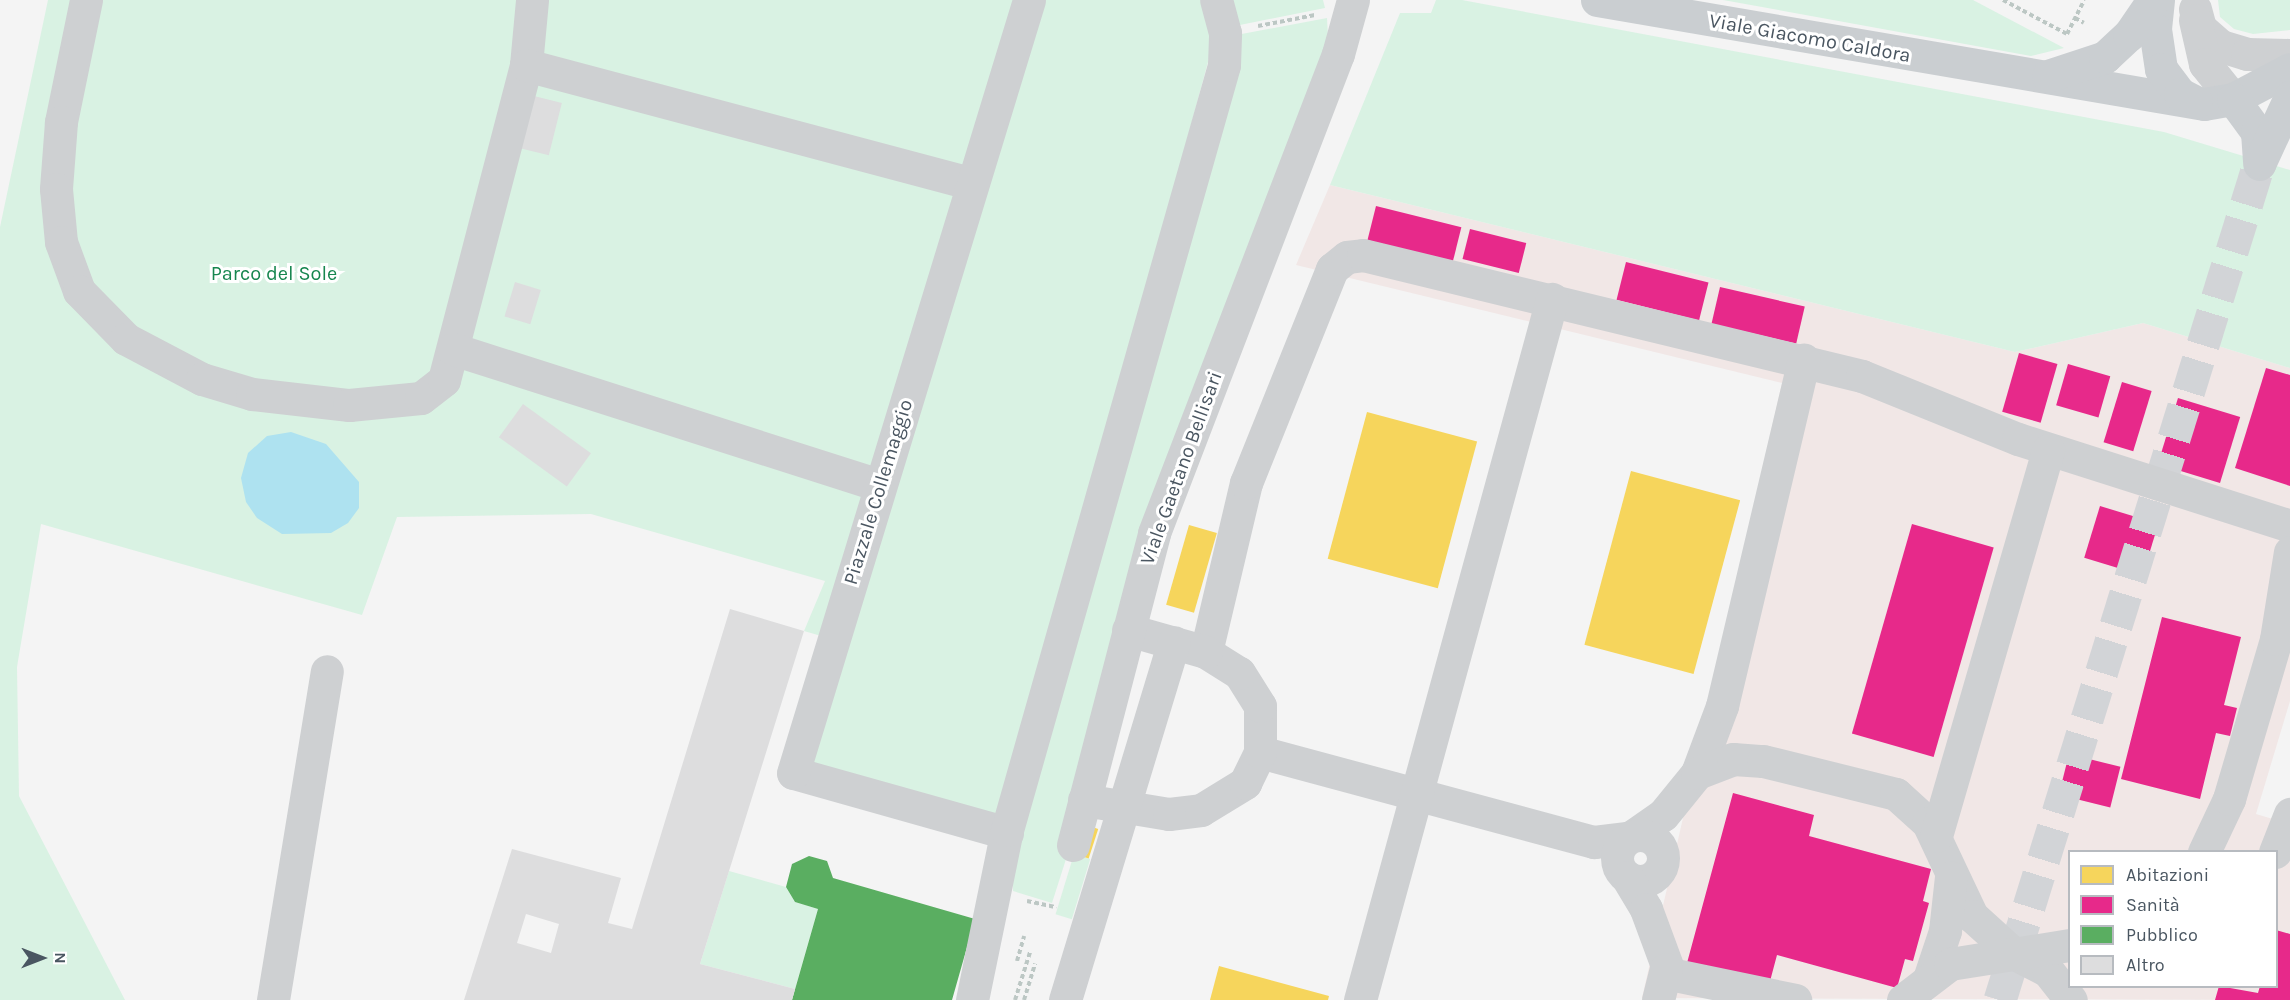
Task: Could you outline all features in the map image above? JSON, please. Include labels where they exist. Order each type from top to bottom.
[{"type":"main road","name":"Viale Giacomo Caldora","points":[[1596,0],[2024,76],[2196,102],[2233,99],[2290,69]]},
{"type":"main road","name":"Viale Giacomo Caldora","points":[[2024,76],[2068,72],[2098,61],[2129,35],[2155,0]]},
{"type":"main road","points":[[2155,0],[2155,29],[2161,69],[2180,94],[2196,102]]},
{"type":"main road","points":[[2233,99],[2257,132],[2259,164],[2290,97]]},
{"type":"street","points":[[86,0],[62,122],[56,212],[74,282],[109,327],[176,367],[226,387],[349,405],[398,403],[434,393],[444,380],[526,65],[532,0]]},
{"type":"street","name":"Piazzale Collemaggio","points":[[1007,833],[793,773],[1029,0]]},
{"type":"street","points":[[972,1000],[1007,833],[1224,65],[1225,33],[1216,0]]},
{"type":"street","name":"Viale Gaetano Bellisari","points":[[1073,846],[1128,630],[1163,507],[1338,54],[1353,0]]},
{"type":"street","points":[[2196,5],[2200,28],[2221,46],[2247,54],[2290,55]]},
{"type":"street","points":[[2196,5],[2205,64],[2233,99]]},
{"type":"street","points":[[526,65],[972,184]]},
{"type":"street","points":[[1206,652],[1246,483],[1332,269],[1347,256],[1363,255],[1804,360],[1916,396],[2048,450],[2290,526]]},
{"type":"street","points":[[1360,1000],[1552,299]]},
{"type":"street","points":[[453,349],[880,485]]},
{"type":"street","points":[[1627,854],[1697,773],[1722,706],[1804,360]]},
{"type":"street","points":[[1936,836],[2048,450]]},
{"type":"street","points":[[2205,850],[2229,799],[2276,639],[2290,552]]},
{"type":"street","points":[[1084,800],[1176,814],[1210,806],[1245,783],[1260,752],[1262,723],[1254,693],[1239,673],[1206,652],[1128,630]]},
{"type":"street","points":[[1065,1000],[1127,807],[1174,642]]},
{"type":"street","points":[[273,1000],[327,671]]},
{"type":"street","points":[[1260,752],[1594,842],[1627,854]]},
{"type":"street","points":[[1697,773],[1720,761],[1749,759],[1883,789],[1918,809],[1936,836],[1951,877],[1972,916],[2013,953],[2048,971],[2071,1000]]},
{"type":"street","points":[[2276,850],[2290,814]]},
{"type":"street","points":[[1627,854],[1666,969],[1658,1000]]},
{"type":"street","points":[[1930,976],[1945,931],[1951,877]]},
{"type":"street","points":[[1904,1000],[1930,976],[1959,962],[2068,945]]},
{"type":"street","points":[[1666,969],[1676,977],[1796,1000]]},
{"type":"path","points":[[2003,0],[2067,34],[2084,0]]},
{"type":"path","points":[[1225,33],[1323,14]]},
{"type":"path","points":[[2075,18],[2084,23]]},
{"type":"path","points":[[1017,898],[1056,909],[1059,898]]},
{"type":"path","points":[[1015,1000],[1030,952]]},
{"type":"path","points":[[1024,1000],[1035,964]]},
{"type":"shaded area","points":[[1330,185],[2015,352],[2143,323],[2290,368],[2290,701],[2256,814],[2290,824],[2290,1000],[1642,998],[1782,383],[1296,265]]},
{"type":"green space","name":"Parco del Sole","points":[[48,0],[1023,0],[828,638],[804,631],[825,581],[591,514],[397,517],[362,615],[41,524],[17,667],[19,796],[125,1000],[0,1000],[0,227]]},
{"type":"green space","points":[[1034,0],[1210,0],[1218,25],[1002,825],[800,768]]},
{"type":"green space","points":[[1222,0],[1323,0],[1325,8],[1230,27]]},
{"type":"green space","points":[[1436,0],[1462,0],[2164,132],[2290,170],[2290,368],[2143,323],[2015,352],[1330,185],[1400,13],[1431,13]]},
{"type":"green space","points":[[1723,0],[1973,0],[2064,48],[2031,56]]},
{"type":"green space","points":[[2218,0],[2290,0],[2290,30],[2253,34],[2234,29],[2220,17]]},
{"type":"green space","points":[[1327,18],[1328,37],[1052,903],[1013,891],[1012,834],[1231,36]]},
{"type":"green space","points":[[1074,854],[1090,859],[1072,919],[1056,914]]},
{"type":"green space","points":[[729,871],[786,887],[795,902],[818,909],[795,989],[700,964]]},
{"type":"water","points":[[291,432],[326,444],[359,482],[359,508],[348,523],[331,533],[282,534],[257,518],[246,502],[241,478],[248,453],[267,436]]},
{"type":"building: Abitazioni","points":[[1367,412],[1477,442],[1438,588],[1328,559]]},
{"type":"building: Abitazioni","points":[[1631,471],[1740,500],[1694,674],[1584,645]]},
{"type":"building: Abitazioni","points":[[1189,525],[1217,533],[1194,613],[1166,605]]},
{"type":"building: Abitazioni","points":[[1083,824],[1098,829],[1089,858],[1073,853]]},
{"type":"building: Abitazioni","points":[[1219,966],[1329,996],[1328,1000],[1210,1000]]},
{"type":"building: Sanità","points":[[1376,206],[1461,227],[1451,267],[1366,246]]},
{"type":"building: Sanità","points":[[1470,229],[1526,243],[1519,273],[1463,259]]},
{"type":"building: Sanità","points":[[1626,262],[1708,283],[1699,320],[1617,300]]},
{"type":"building: Sanità","points":[[1720,287],[1805,307],[1796,344],[1711,324]]},
{"type":"building: Sanità","points":[[2019,353],[2057,364],[2041,423],[2002,412]]},
{"type":"building: Sanità","points":[[2068,364],[2110,376],[2098,417],[2056,405]]},
{"type":"building: Sanità","points":[[2266,368],[2290,375],[2290,486],[2235,468]]},
{"type":"building: Sanità","points":[[2122,382],[2152,391],[2133,451],[2104,442]]},
{"type":"building: Sanità","points":[[2178,398],[2240,417],[2220,483],[2158,464]]},
{"type":"building: Sanità","points":[[2100,506],[2158,524],[2143,575],[2084,558]]},
{"type":"building: Sanità","points":[[1912,524],[1994,547],[1934,757],[1852,734]]},
{"type":"building: Sanità","points":[[2162,617],[2241,637],[2224,705],[2237,708],[2230,736],[2216,733],[2200,799],[2121,779]]},
{"type":"building: Sanità","points":[[2069,754],[2120,767],[2110,808],[2059,795]]},
{"type":"building: Sanità","points":[[1733,793],[1814,815],[1809,836],[1931,869],[1923,901],[1929,903],[1913,961],[1905,959],[1897,988],[1777,955],[1769,985],[1687,963]]},
{"type":"building: Sanità","points":[[2278,931],[2290,934],[2290,1000],[2215,1000],[2218,988],[2258,993],[2259,988],[2278,988]]},
{"type":"building: Pubblico","points":[[809,856],[827,861],[833,878],[975,919],[952,1000],[792,1000],[818,909],[795,902],[786,887],[792,864]]},
{"type":"building: Altro","points":[[526,94],[562,103],[549,155],[513,146]]},
{"type":"building: Altro","points":[[515,282],[541,290],[530,324],[504,316]]},
{"type":"building: Altro","points":[[523,404],[591,453],[567,487],[499,437]]},
{"type":"building: Altro","points":[[730,609],[804,631],[700,964],[795,989],[792,1000],[464,1000],[512,849],[621,878],[608,923],[632,929]],"holes":[[[526,914],[559,924],[551,953],[517,943]]]},
{"type":"tunnel","points":[[2000,1000],[2259,164]]}]
